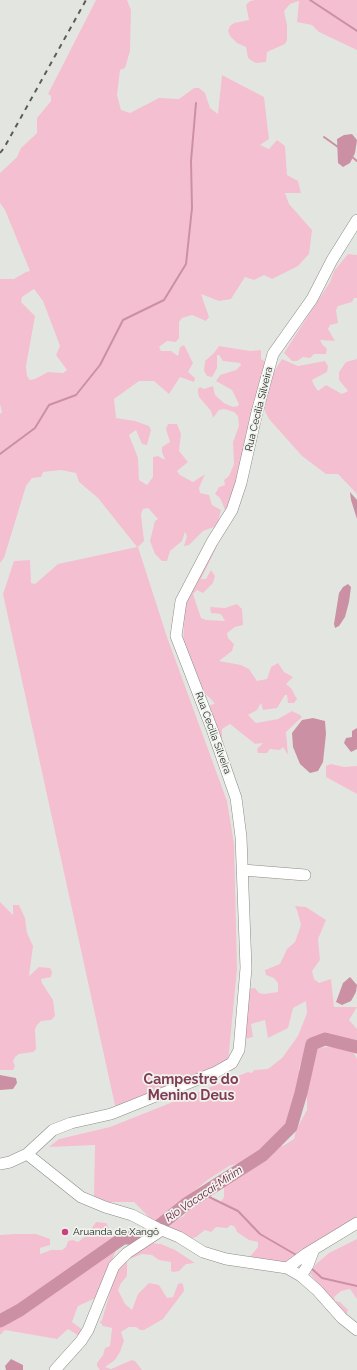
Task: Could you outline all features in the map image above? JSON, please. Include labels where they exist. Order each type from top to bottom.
[{"type":"street","name":"Rua Cecília Silveira","points":[[0,1164],[10,1162],[27,1154],[53,1130],[111,1114],[216,1072],[232,1063],[239,1050],[246,968],[241,837],[236,798],[212,729],[176,636],[181,601],[212,542],[232,510],[241,483],[257,412],[273,354],[312,299],[335,255],[357,220]]},
{"type":"street","points":[[242,870],[305,875]]},
{"type":"street","points":[[27,1154],[81,1197],[105,1207],[132,1215],[179,1237],[203,1252],[226,1259],[287,1268],[301,1276],[317,1290],[342,1318],[357,1330]]},
{"type":"street","points":[[287,1268],[296,1260],[357,1223]]},
{"type":"street","points":[[55,1370],[81,1341],[88,1330],[114,1266],[127,1253],[160,1229]]},
{"type":"street","points":[[301,1276],[308,1265],[310,1251]]},
{"type":"shaded area","points":[[96,0],[127,0],[131,10],[130,51],[125,68],[120,70],[117,95],[121,110],[130,113],[159,98],[179,99],[194,88],[199,88],[205,93],[210,108],[218,114],[222,75],[264,97],[269,139],[260,145],[269,149],[277,140],[285,146],[287,175],[298,181],[301,193],[285,193],[289,204],[312,230],[309,254],[298,266],[272,279],[264,275],[254,280],[245,277],[231,299],[219,301],[201,294],[209,317],[206,321],[192,315],[182,318],[179,322],[179,338],[176,342],[167,341],[159,347],[161,351],[171,351],[178,356],[180,347],[184,345],[193,363],[188,372],[195,378],[194,382],[180,377],[169,394],[154,381],[139,381],[114,399],[116,418],[135,421],[149,426],[151,430],[147,445],[142,444],[136,430],[129,435],[138,458],[139,480],[147,485],[153,477],[153,457],[158,456],[165,460],[162,447],[170,442],[166,429],[168,424],[177,424],[181,434],[179,451],[188,462],[177,471],[180,475],[193,482],[205,474],[199,488],[200,493],[209,495],[212,505],[221,510],[217,526],[203,531],[189,545],[184,546],[187,536],[185,532],[182,541],[170,551],[167,561],[162,561],[155,554],[150,541],[155,521],[158,519],[148,508],[143,509],[141,514],[144,541],[138,547],[167,637],[227,801],[234,844],[237,969],[228,1062],[116,1110],[3,594],[14,561],[30,560],[31,583],[35,584],[58,564],[137,547],[98,498],[79,482],[76,473],[61,470],[43,472],[41,477],[32,478],[26,486],[4,558],[0,563],[0,414],[2,412],[0,404],[0,279],[14,279],[30,271],[5,210],[0,203],[0,173],[17,157],[21,148],[37,133],[37,118],[51,101],[51,96],[48,94]],"holes":[[[34,289],[43,301],[60,346],[56,355],[67,370],[63,373],[48,372],[30,380],[27,376],[26,366],[35,316],[21,302],[22,297]]]},
{"type":"shaded area","points":[[357,0],[357,50],[319,32],[312,25],[297,22],[299,1],[290,4],[284,11],[287,25],[287,40],[285,44],[267,52],[266,62],[256,63],[248,58],[246,47],[237,43],[230,36],[228,31],[230,26],[234,23],[249,20],[246,5],[250,1]]},
{"type":"shaded area","points":[[352,134],[357,140],[355,153],[350,163],[343,167],[338,163],[337,139],[344,135]]},
{"type":"shaded area","points":[[348,254],[357,255],[357,298],[354,298],[352,302],[338,306],[336,310],[338,323],[330,325],[328,329],[335,341],[320,340],[327,349],[326,354],[314,354],[310,358],[303,357],[297,361],[292,361],[284,353],[330,282],[334,271]]},
{"type":"shaded area","points":[[219,346],[250,351],[261,350],[261,359],[266,362],[231,505],[225,510],[220,498],[215,494],[219,487],[225,485],[224,480],[229,476],[234,464],[233,442],[239,426],[238,416],[234,412],[224,409],[219,410],[213,418],[211,411],[199,397],[198,392],[200,387],[204,389],[213,386],[215,395],[224,403],[233,407],[238,406],[239,404],[232,390],[216,381],[220,375],[236,370],[241,365],[240,363],[223,361],[219,355],[217,355],[217,368],[212,377],[207,376],[204,371],[205,361]]},
{"type":"shaded area","points":[[282,359],[298,366],[325,361],[328,366],[327,372],[312,380],[314,385],[318,391],[326,385],[342,394],[348,391],[339,380],[339,372],[346,362],[357,359],[357,494],[338,474],[326,474],[302,456],[269,419],[264,409],[272,375]]},
{"type":"shaded area","points":[[350,492],[357,500],[357,519],[351,500]]},
{"type":"shaded area","points":[[219,542],[201,579],[206,579],[211,570],[215,576],[213,583],[203,593],[197,590],[193,594],[201,618],[206,620],[225,621],[221,614],[211,613],[210,607],[225,608],[237,604],[242,609],[243,625],[235,627],[227,633],[228,638],[234,644],[232,651],[219,661],[241,665],[249,669],[257,681],[267,679],[271,667],[278,663],[284,672],[293,677],[286,684],[291,688],[297,699],[294,703],[288,703],[287,695],[285,695],[277,708],[263,710],[261,703],[257,710],[248,715],[256,723],[278,719],[292,711],[302,717],[286,732],[288,755],[283,747],[280,750],[270,749],[267,753],[258,753],[257,749],[263,743],[255,744],[230,724],[222,729],[222,738],[219,737],[212,718],[210,705],[215,704],[200,690],[183,646],[185,605],[189,593]]},
{"type":"shaded area","points":[[348,584],[351,587],[345,617],[339,626],[335,628],[334,624],[339,593],[343,587]]},
{"type":"shaded area","points":[[313,718],[325,721],[326,734],[323,762],[318,771],[310,773],[300,764],[293,747],[292,733],[302,720]]},
{"type":"shaded area","points":[[357,728],[357,749],[351,752],[344,743],[346,738],[352,737],[352,731]]},
{"type":"shaded area","points":[[331,764],[344,767],[357,766],[357,794],[326,777],[326,766]]},
{"type":"shaded area","points":[[0,902],[13,915],[13,905],[19,905],[25,918],[27,933],[33,946],[29,976],[39,967],[50,968],[52,972],[51,977],[41,979],[53,1000],[55,1016],[51,1020],[41,1021],[37,1025],[35,1029],[36,1049],[33,1052],[19,1054],[15,1057],[13,1061],[15,1066],[13,1070],[0,1070]]},
{"type":"shaded area","points":[[295,906],[306,907],[326,920],[318,939],[320,960],[312,971],[314,979],[319,983],[331,979],[334,1007],[357,1007],[349,1020],[357,1029],[357,1048],[315,1039],[309,1043],[299,1068],[301,1089],[289,1132],[261,1159],[255,1158],[229,1166],[209,1179],[155,1223],[134,1202],[109,1202],[94,1197],[95,1145],[49,1147],[59,1139],[110,1127],[248,1072],[252,1073],[254,1070],[268,1069],[282,1058],[298,1036],[307,1013],[306,1001],[293,1008],[288,1028],[268,1038],[265,1020],[251,1024],[253,1037],[245,1039],[248,989],[255,988],[259,993],[264,994],[278,992],[278,983],[274,978],[266,975],[265,970],[280,964],[287,949],[295,942],[301,925]]},
{"type":"shaded area","points":[[350,977],[357,985],[356,992],[351,1001],[342,1005],[336,1002],[343,983]]},
{"type":"shaded area","points":[[317,1048],[345,1048],[354,1053],[357,1059],[357,1220],[286,1262],[263,1262],[249,1258],[258,1247],[258,1242],[249,1240],[237,1232],[235,1227],[231,1225],[227,1228],[216,1227],[211,1232],[205,1230],[196,1237],[188,1240],[165,1226],[184,1216],[191,1205],[201,1197],[206,1196],[219,1202],[221,1201],[224,1197],[224,1187],[233,1177],[247,1173],[244,1169],[250,1163],[264,1161],[281,1146],[294,1139],[296,1130],[307,1110],[307,1076],[311,1059]]},
{"type":"shaded area","points":[[0,1075],[16,1078],[17,1083],[13,1089],[0,1090]]},
{"type":"shaded area","points":[[96,1222],[106,1223],[112,1233],[116,1250],[98,1297],[78,1306],[72,1322],[83,1330],[79,1336],[68,1329],[57,1339],[5,1330],[0,1335],[0,1235],[36,1234],[50,1239],[50,1245],[40,1248],[40,1254],[51,1250],[62,1250],[66,1247],[68,1241],[73,1240],[78,1242],[87,1235]]},
{"type":"shaded area","points":[[357,1239],[357,1299],[350,1289],[341,1291],[334,1297],[335,1301],[340,1302],[348,1310],[346,1317],[310,1274],[316,1264],[329,1253]]},
{"type":"shaded area","points":[[151,1243],[161,1244],[175,1250],[195,1263],[186,1264],[179,1271],[173,1272],[171,1271],[171,1262],[159,1260],[152,1255],[142,1254],[127,1260],[127,1276],[121,1283],[118,1290],[125,1304],[132,1310],[138,1294],[149,1283],[159,1285],[167,1298],[173,1297],[178,1284],[183,1284],[184,1291],[163,1319],[144,1330],[140,1330],[136,1327],[129,1327],[121,1332],[124,1341],[120,1352],[115,1360],[105,1367],[111,1369],[132,1360],[135,1361],[142,1370],[100,1370],[97,1363],[103,1355],[105,1348],[110,1346],[112,1328],[103,1326],[100,1322],[102,1320],[118,1265]]},
{"type":"shaded area","points":[[11,1359],[23,1365],[23,1370],[6,1370],[5,1366]]},
{"type":"waterway","points":[[310,0],[357,31]]},
{"type":"waterway","points":[[0,454],[35,428],[49,405],[76,395],[100,365],[123,320],[164,300],[186,264],[192,208],[191,161],[196,103]]},
{"type":"waterway","points":[[324,137],[338,147]]},
{"type":"waterway","points":[[351,156],[357,161]]},
{"type":"waterway","name":"Rio Vacacaí-Mirim","points":[[0,1321],[20,1310],[123,1238],[140,1238],[160,1225],[186,1204],[263,1155],[291,1127],[301,1093],[312,1044],[325,1039],[357,1047]]},
{"type":"waterway","points":[[203,1194],[238,1211],[260,1234],[298,1256]]},
{"type":"waterway","points":[[311,1268],[322,1278],[357,1286]]},
{"type":"railway","points":[[0,153],[86,0]]},
{"type":"place","name":"Aruanda de Xangô","points":[[65,1232]]},
{"type":"district","name":"Campestre do Menino Deus","points":[[191,1088]]}]
